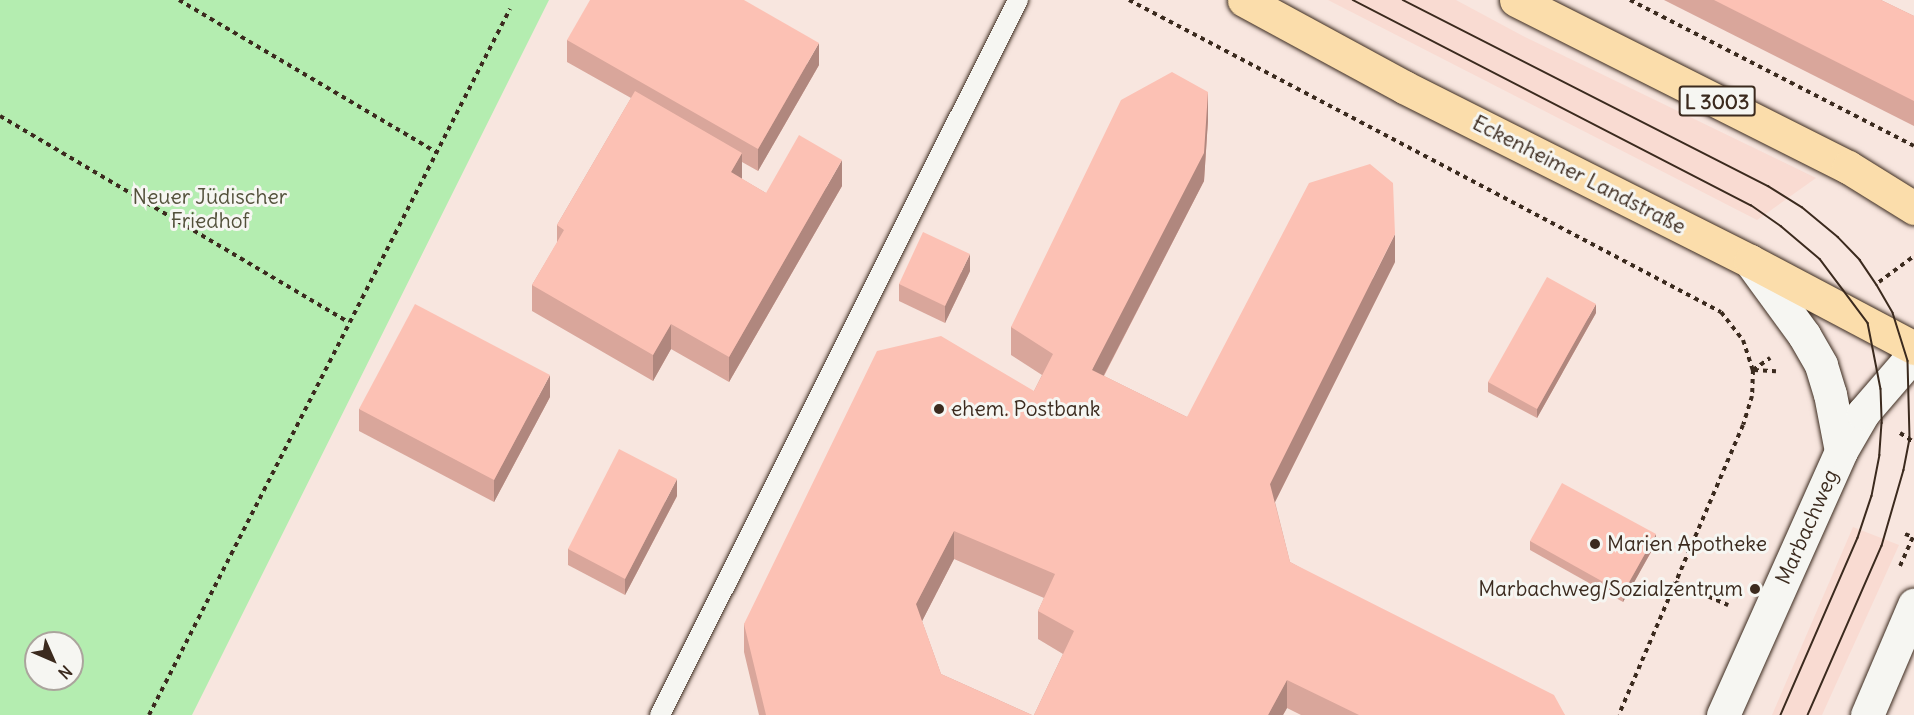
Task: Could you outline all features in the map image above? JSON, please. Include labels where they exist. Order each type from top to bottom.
[{"type":"main road","name":"Eckenheimer Landstraße","points":[[1244,0],[1424,97],[1750,261],[1914,348]]},
{"type":"main road","name":"L 3003","points":[[1516,0],[1848,167],[1914,208]]},
{"type":"main road","points":[[1750,261],[1804,334],[1821,365],[1830,394],[1841,451]]},
{"type":"main road","name":"Marbachweg","points":[[1724,715],[1841,451],[1863,413],[1914,354]]},
{"type":"main road","points":[[1867,715],[1914,605]]},
{"type":"lane","points":[[660,715],[1018,0]]},
{"type":"path","points":[[179,0],[436,152]]},
{"type":"path","points":[[1129,0],[1721,312],[1743,340],[1753,370],[1752,396],[1732,456],[1674,582],[1619,715]]},
{"type":"path","points":[[1630,0],[1914,146]]},
{"type":"path","points":[[149,715],[510,9]]},
{"type":"path","points":[[0,116],[350,322]]},
{"type":"path","points":[[1905,534],[1914,537]]},
{"type":"path","points":[[1674,582],[1735,608]]},
{"type":"shaded area","points":[[1328,0],[1456,0],[1523,36],[1816,178],[1757,220]]},
{"type":"shaded area","points":[[1853,527],[1899,545],[1822,715],[1772,715]]},
{"type":"green space","name":"Neuer Jüdischer Friedhof","points":[[0,0],[549,0],[192,715],[0,715]]},
{"type":"building","points":[[590,0],[744,0],[819,43],[758,149],[567,40]]},
{"type":"building","points":[[1714,0],[1881,0],[1914,16],[1914,101]]},
{"type":"building","name":"ehem. Postbank","points":[[1172,72],[1208,92],[1204,153],[1092,370],[1187,417],[1309,183],[1370,164],[1393,183],[1395,234],[1270,484],[1290,562],[1554,695],[1565,715],[1359,715],[1287,680],[1268,715],[1034,715],[1074,631],[1038,611],[1055,574],[954,531],[916,604],[941,674],[1032,715],[766,715],[744,624],[877,351],[941,336],[1034,391],[1053,354],[1011,327],[1121,100]]},
{"type":"building","points":[[635,91],[742,153],[731,172],[766,193],[799,135],[842,160],[729,357],[671,324],[653,355],[532,285],[564,230],[557,225]]},
{"type":"building","points":[[923,232],[970,254],[945,306],[899,284]]},
{"type":"building","points":[[1547,277],[1596,304],[1537,409],[1488,382]]},
{"type":"building","points":[[415,304],[550,375],[494,480],[359,409]]},
{"type":"building","points":[[619,449],[677,479],[625,579],[568,549]]},
{"type":"building","points":[[1562,483],[1656,534],[1623,593],[1530,541]]},
{"type":"tram line","points":[[1353,0],[1751,205],[1781,226],[1820,259],[1868,323],[1881,389],[1882,423],[1880,455],[1872,496],[1858,538],[1781,715]]},
{"type":"tram line","points":[[1403,0],[1768,186],[1802,207],[1838,237],[1860,260],[1893,313],[1908,361],[1910,439],[1904,470],[1882,546],[1808,715]]},
{"type":"place","name":"ehem. Postbank","points":[[939,409]]},
{"type":"place","name":"Marien Apotheke","points":[[1595,544]]},
{"type":"place","name":"Marbachweg/Sozialzentrum","points":[[1755,589]]}]
